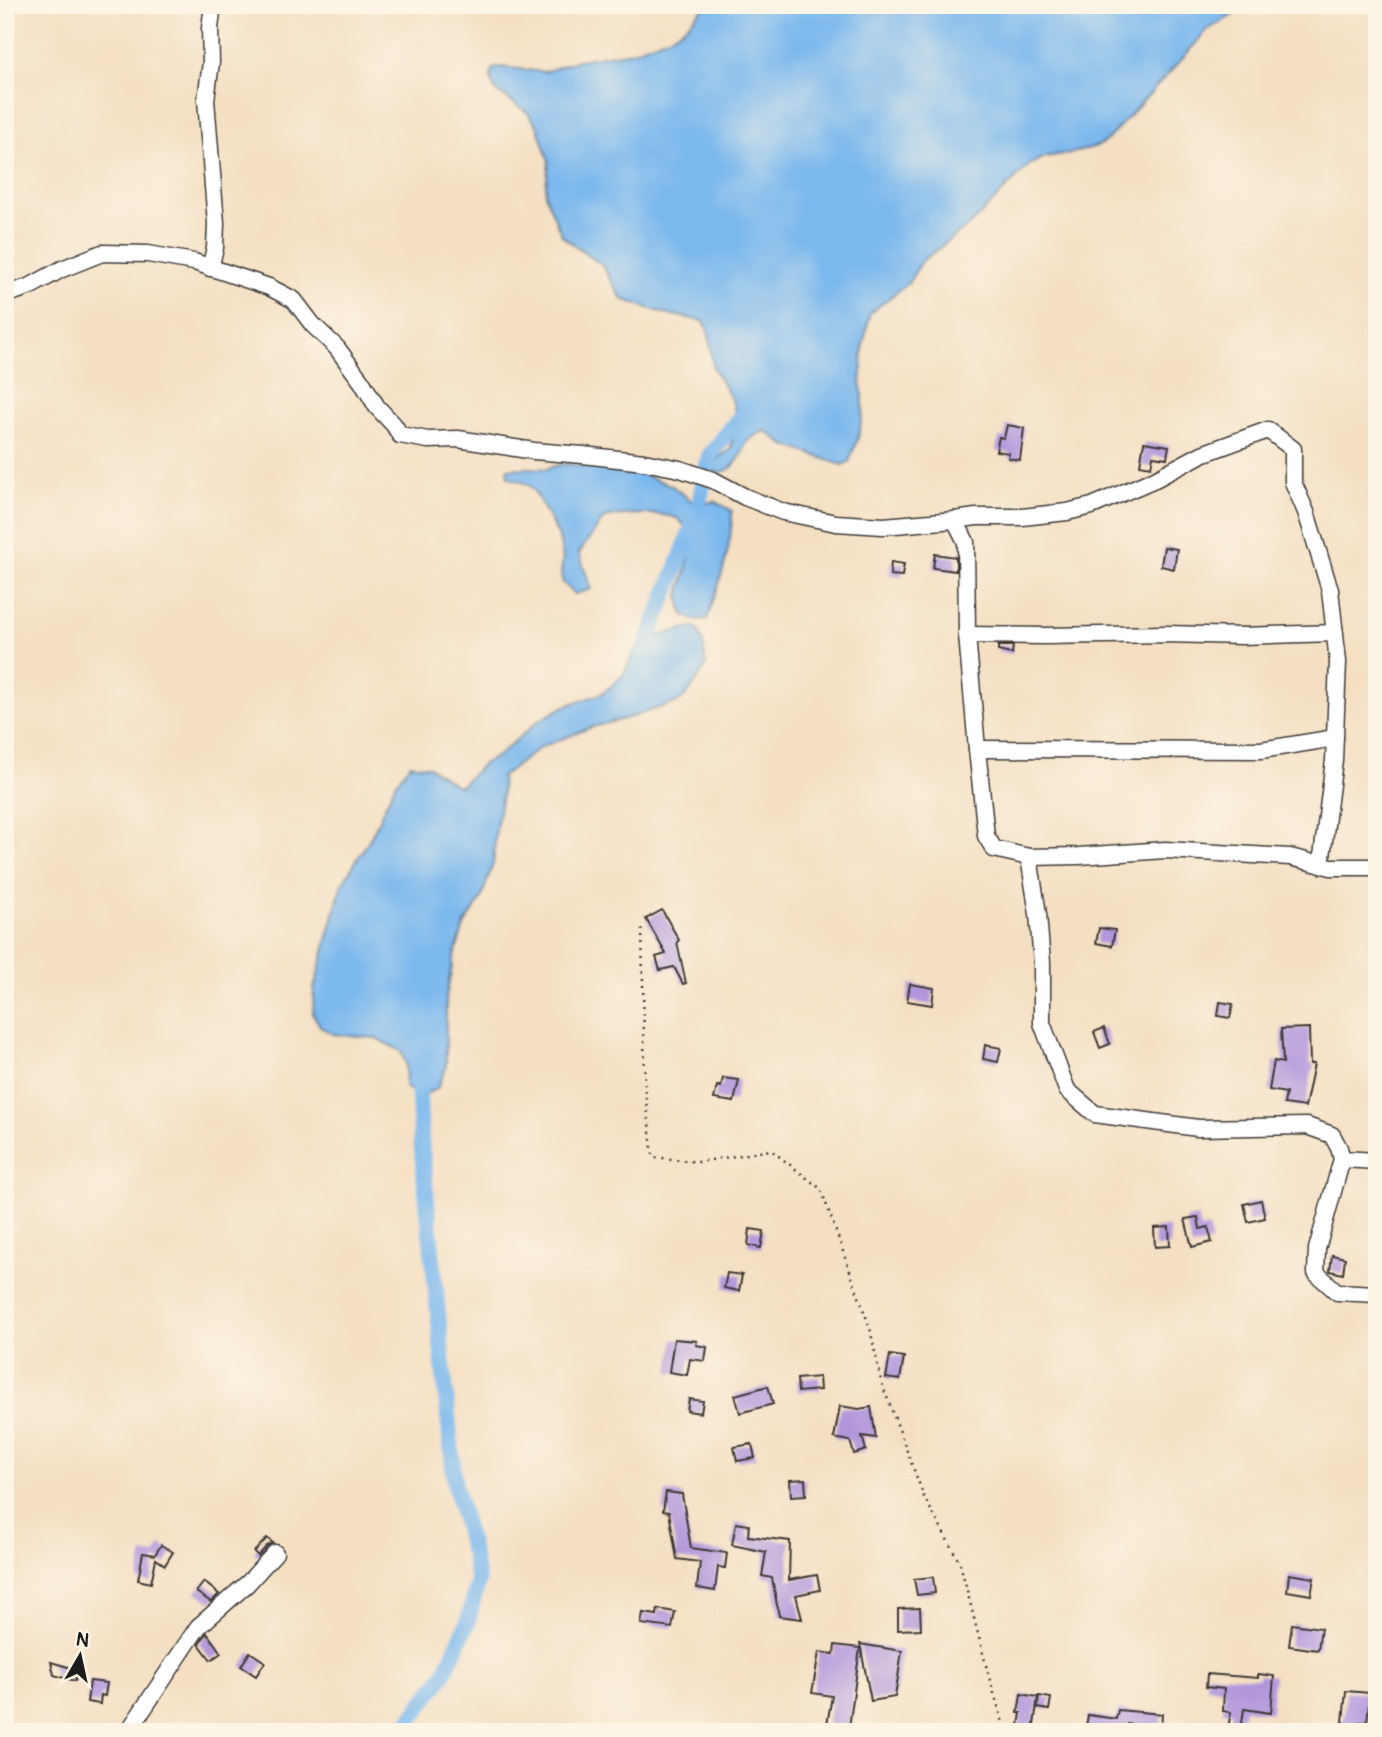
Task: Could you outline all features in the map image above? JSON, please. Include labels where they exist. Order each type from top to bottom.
[{"type":"street","points":[[210,268],[215,248],[216,223],[206,100],[211,62],[209,28],[213,5]]},
{"type":"street","points":[[5,295],[102,253],[148,254],[194,262],[269,287],[293,300],[313,325],[337,348],[377,407],[400,435],[428,440],[458,439],[534,451],[644,462],[713,480],[783,512],[836,523],[883,526],[976,517],[1022,517],[1091,506],[1155,479],[1202,454],[1268,430],[1293,449],[1293,482],[1306,512],[1330,590],[1338,662],[1334,760],[1321,865]]},
{"type":"street","points":[[955,520],[965,542],[967,635],[986,836],[995,849],[1029,857],[1165,849],[1290,857],[1331,867],[1377,867]]},
{"type":"street","points":[[967,635],[1242,636],[1335,633]]},
{"type":"street","points":[[977,749],[1261,750],[1335,738]]},
{"type":"street","points":[[1029,857],[1042,962],[1042,1023],[1067,1090],[1095,1114],[1198,1128],[1307,1126],[1332,1135],[1342,1159],[1317,1249],[1316,1273],[1338,1292],[1377,1294]]},
{"type":"street","points":[[1342,1159],[1377,1161]]},
{"type":"street","points":[[128,1732],[198,1627],[248,1583],[275,1553]]},
{"type":"path","points":[[642,929],[645,1090],[653,1157],[699,1162],[771,1150],[821,1189],[870,1328],[881,1381],[905,1446],[924,1497],[960,1563],[1006,1732]]},
{"type":"water","points":[[706,5],[1257,5],[1242,10],[1207,30],[1100,145],[1044,157],[1029,165],[972,223],[922,261],[908,283],[870,313],[863,346],[863,412],[858,438],[849,462],[842,465],[785,445],[766,431],[745,445],[733,466],[718,472],[713,471],[711,463],[731,449],[736,417],[733,402],[713,367],[709,334],[704,321],[663,313],[622,299],[602,265],[562,236],[545,194],[549,162],[537,125],[527,112],[495,90],[491,76],[493,69],[500,67],[545,72],[578,60],[633,51],[673,35]]},
{"type":"water","points":[[566,464],[641,474],[672,486],[698,506],[715,501],[732,511],[727,553],[707,619],[695,620],[685,616],[682,608],[680,591],[689,558],[690,532],[680,520],[671,516],[642,514],[604,518],[579,553],[591,589],[575,594],[563,583],[563,558],[559,537],[534,490],[528,484],[508,477],[507,469],[547,469]]},
{"type":"water","points":[[691,627],[697,628],[703,643],[706,666],[680,701],[592,727],[541,747],[501,777],[502,793],[493,864],[481,899],[464,926],[453,960],[446,997],[446,1067],[437,1089],[420,1096],[405,1087],[406,1064],[401,1051],[376,1038],[333,1034],[321,1027],[313,1014],[314,989],[342,884],[372,835],[395,784],[410,764],[428,766],[460,786],[484,763],[498,756],[538,721],[565,706],[601,694],[624,674],[641,644],[654,637]]},
{"type":"building","points":[[1007,425],[1024,428],[1020,460],[1008,458],[1009,453],[996,451],[999,437],[1004,438]]},
{"type":"building","points":[[1144,442],[1169,446],[1167,458],[1153,456],[1151,467],[1140,465]]},
{"type":"building","points":[[1164,547],[1177,549],[1174,569],[1161,566]]},
{"type":"building","points":[[935,554],[956,557],[956,571],[933,568]]},
{"type":"building","points":[[891,562],[904,564],[902,576],[890,575]]},
{"type":"building","points":[[998,646],[1013,646],[1012,654],[998,651]]},
{"type":"building","points":[[662,910],[679,940],[677,942],[686,983],[683,984],[674,967],[660,970],[656,957],[666,954],[646,919]]},
{"type":"building","points":[[1099,928],[1115,930],[1112,946],[1096,943]]},
{"type":"building","points":[[910,984],[934,988],[932,1005],[907,1001]]},
{"type":"building","points":[[1220,1002],[1233,1004],[1230,1018],[1218,1016]]},
{"type":"building","points":[[1104,1028],[1110,1044],[1100,1048],[1094,1032]]},
{"type":"building","points":[[1309,1028],[1310,1064],[1314,1064],[1305,1107],[1284,1104],[1286,1093],[1269,1090],[1274,1061],[1283,1063],[1281,1029]]},
{"type":"building","points":[[985,1045],[1001,1048],[998,1062],[983,1059]]},
{"type":"building","points":[[723,1078],[739,1080],[734,1102],[714,1099],[717,1086],[721,1087]]},
{"type":"building","points":[[1261,1200],[1265,1218],[1248,1222],[1244,1204]]},
{"type":"building","points":[[1198,1217],[1200,1229],[1208,1227],[1212,1242],[1192,1247],[1185,1219]]},
{"type":"building","points":[[1169,1227],[1170,1246],[1155,1247],[1154,1228]]},
{"type":"building","points":[[750,1229],[764,1231],[761,1248],[748,1245]]},
{"type":"building","points":[[1332,1255],[1345,1258],[1343,1274],[1330,1271]]},
{"type":"building","points":[[727,1273],[742,1275],[739,1291],[724,1288]]},
{"type":"building","points":[[674,1339],[697,1341],[696,1345],[707,1347],[705,1361],[690,1359],[687,1375],[669,1372]]},
{"type":"building","points":[[890,1355],[904,1357],[900,1380],[886,1378]]},
{"type":"building","points":[[819,1377],[820,1390],[798,1392],[797,1379]]},
{"type":"building","points":[[768,1386],[773,1404],[740,1413],[735,1395]]},
{"type":"building","points":[[689,1399],[703,1401],[701,1413],[687,1411]]},
{"type":"building","points":[[840,1406],[859,1409],[871,1407],[876,1438],[862,1436],[866,1450],[854,1454],[850,1441],[834,1438]]},
{"type":"building","points":[[752,1444],[755,1458],[737,1461],[734,1447]]},
{"type":"building","points":[[805,1479],[806,1495],[791,1496],[790,1480]]},
{"type":"building","points":[[666,1492],[682,1494],[691,1548],[727,1553],[725,1568],[718,1567],[715,1591],[697,1588],[700,1562],[677,1559],[669,1512],[663,1511]]},
{"type":"building","points":[[736,1523],[749,1525],[748,1536],[790,1541],[789,1580],[817,1575],[820,1590],[796,1595],[802,1619],[779,1616],[772,1578],[762,1576],[766,1552],[732,1545]]},
{"type":"building","points":[[267,1538],[273,1543],[258,1556],[254,1552]]},
{"type":"building","points":[[161,1545],[173,1552],[165,1565],[156,1559],[151,1583],[138,1580],[143,1553],[155,1555]]},
{"type":"building","points":[[1289,1574],[1314,1578],[1311,1595],[1287,1591]]},
{"type":"building","points":[[933,1577],[935,1593],[917,1595],[914,1579]]},
{"type":"building","points":[[204,1582],[219,1594],[211,1602],[196,1592]]},
{"type":"building","points":[[920,1608],[921,1629],[898,1630],[898,1609]]},
{"type":"building","points":[[658,1609],[675,1612],[672,1628],[641,1624],[643,1613],[657,1615]]},
{"type":"building","points":[[1292,1624],[1321,1628],[1318,1650],[1289,1646]]},
{"type":"building","points":[[207,1633],[221,1653],[211,1660],[199,1644]]},
{"type":"building","points":[[860,1644],[902,1651],[895,1697],[871,1701]]},
{"type":"building","points":[[835,1645],[860,1648],[849,1728],[827,1724],[832,1696],[812,1693],[819,1652],[834,1654]]},
{"type":"building","points":[[250,1652],[265,1662],[256,1676],[241,1666]]},
{"type":"building","points":[[51,1662],[78,1670],[75,1681],[54,1675]]},
{"type":"building","points":[[1207,1674],[1258,1678],[1258,1674],[1274,1676],[1271,1713],[1244,1709],[1241,1730],[1228,1728],[1231,1712],[1223,1711],[1224,1689],[1206,1687]]},
{"type":"building","points":[[90,1681],[107,1683],[105,1696],[101,1695],[100,1704],[87,1702]]},
{"type":"building","points":[[1346,1691],[1370,1693],[1367,1723],[1361,1722],[1363,1732],[1342,1732]]},
{"type":"building","points":[[1021,1694],[1038,1697],[1033,1732],[1018,1732]]},
{"type":"building","points":[[1039,1696],[1051,1698],[1049,1710],[1037,1708]]},
{"type":"building","points":[[1118,1710],[1162,1714],[1161,1728],[1127,1724],[1126,1732],[1085,1732],[1088,1715],[1116,1719]]},
{"type":"waterway","points":[[641,658],[696,518],[709,456],[747,408]]},
{"type":"waterway","points":[[397,1732],[406,1726],[443,1676],[467,1624],[478,1581],[455,1486],[421,1140],[418,1076]]}]
